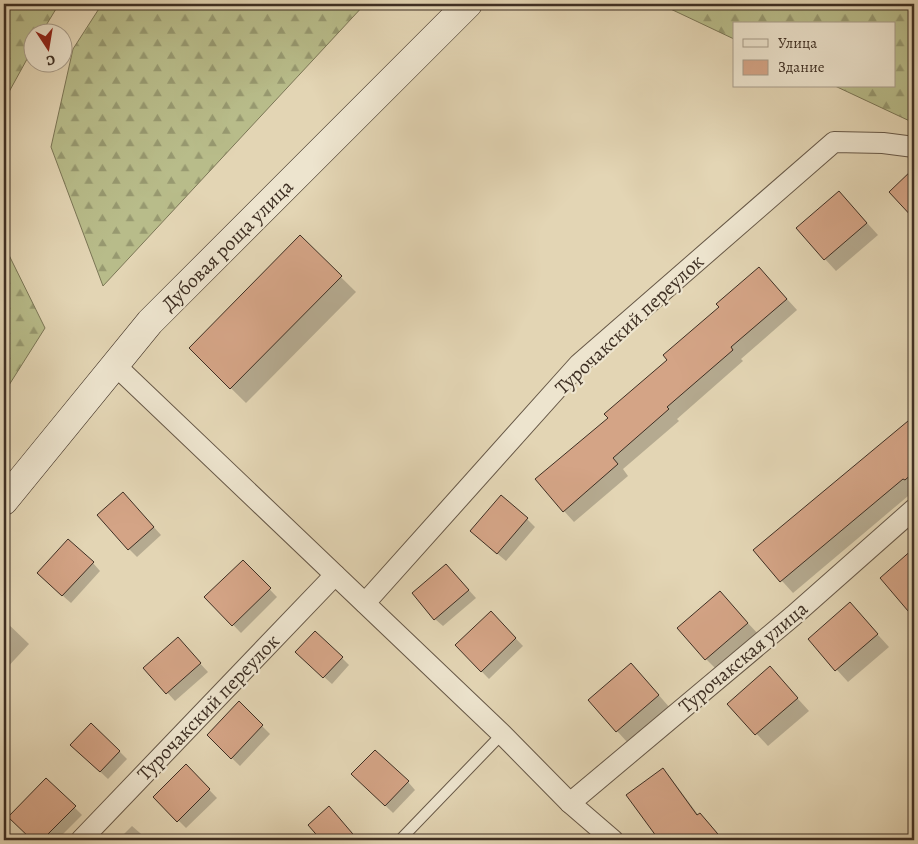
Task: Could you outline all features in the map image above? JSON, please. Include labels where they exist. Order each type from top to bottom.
[{"type":"street","name":"Дубовая роща улица","points":[[4,501],[150,322],[468,4]]},
{"type":"street","name":"Турочакский переулок","points":[[365,603],[579,364],[834,142],[914,146]]},
{"type":"street","points":[[115,365],[502,734],[570,803],[613,840]]},
{"type":"street","name":"Турочакская улица","points":[[570,803],[793,616],[914,509]]},
{"type":"street","name":"Турочакский переулок","points":[[81,840],[335,574]]},
{"type":"lane","points":[[400,840],[502,734]]},
{"type":"green space","points":[[4,4],[59,4],[48,22],[22,22],[22,68],[4,101]]},
{"type":"green space","points":[[102,4],[365,4],[103,286],[51,147],[68,72],[72,72],[73,49]]},
{"type":"green space","points":[[660,4],[914,4],[914,123],[839,88],[896,88],[896,22],[733,22],[733,39]]},
{"type":"green space","points":[[4,245],[45,328],[4,393]]},
{"type":"building","points":[[914,168],[914,219],[889,192]]},
{"type":"building","points":[[839,191],[867,223],[824,260],[796,228]]},
{"type":"building","points":[[300,235],[342,276],[230,389],[189,348]]},
{"type":"building","points":[[759,267],[787,299],[731,347],[733,350],[667,407],[669,409],[613,458],[618,464],[563,512],[535,479],[608,418],[604,414],[667,360],[663,355],[719,307],[716,304]]},
{"type":"building","points":[[914,416],[914,472],[905,480],[903,479],[780,582],[753,550]]},
{"type":"building","points":[[123,492],[154,527],[128,550],[97,515]]},
{"type":"building","points":[[501,495],[528,518],[497,554],[470,531]]},
{"type":"building","points":[[68,539],[94,562],[62,596],[37,573]]},
{"type":"building","points":[[914,548],[914,618],[880,578]]},
{"type":"building","points":[[243,560],[271,588],[232,626],[204,597]]},
{"type":"building","points":[[446,564],[469,590],[434,620],[412,593]]},
{"type":"building","points":[[720,591],[748,623],[705,660],[677,628]]},
{"type":"building","points":[[850,602],[878,634],[835,671],[808,639]]},
{"type":"building","points":[[491,611],[516,638],[481,672],[455,645]]},
{"type":"building","points":[[315,631],[343,657],[323,678],[295,652]]},
{"type":"building","points":[[178,637],[201,663],[166,694],[143,668]]},
{"type":"building","points":[[631,663],[659,695],[616,732],[588,700]]},
{"type":"building","points":[[770,666],[798,698],[755,735],[727,704]]},
{"type":"building","points":[[239,701],[263,725],[231,759],[207,735]]},
{"type":"building","points":[[91,723],[120,751],[100,772],[70,745]]},
{"type":"building","points":[[375,750],[409,781],[385,806],[351,774]]},
{"type":"building","points":[[186,764],[210,789],[177,822],[153,797]]},
{"type":"building","points":[[663,768],[697,815],[700,813],[723,840],[659,840],[626,795]]},
{"type":"building","points":[[46,778],[76,806],[42,840],[32,840],[8,817]]},
{"type":"building","points":[[329,806],[358,840],[321,840],[308,825]]}]
